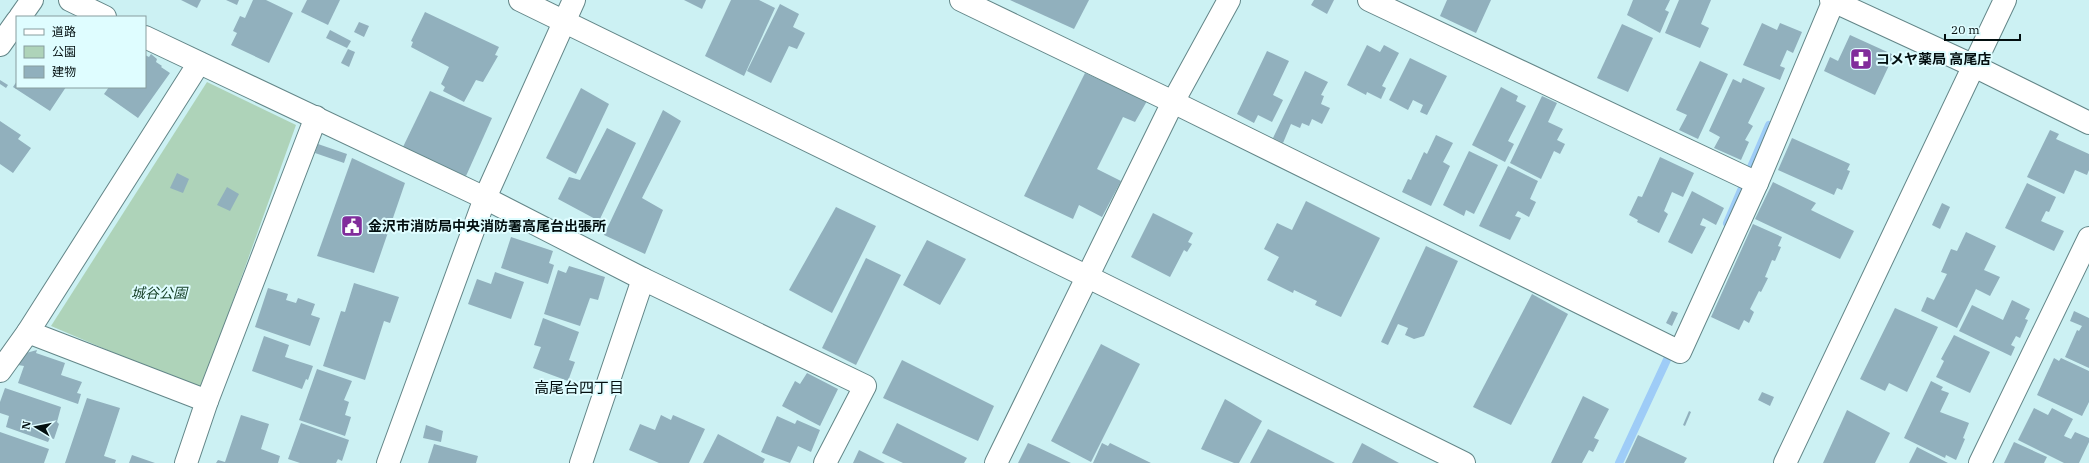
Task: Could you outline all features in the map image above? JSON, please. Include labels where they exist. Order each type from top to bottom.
[{"type":"street","points":[[21,16],[32,0]]},
{"type":"street","points":[[70,0],[103,16]]},
{"type":"street","points":[[520,0],[1088,277],[1464,463]]},
{"type":"street","points":[[388,463],[485,198],[563,21],[574,0]]},
{"type":"street","points":[[960,0],[1173,102],[1680,352],[1756,183],[1833,0],[1974,66],[2089,123]]},
{"type":"street","points":[[996,463],[1173,102],[1229,0]]},
{"type":"street","points":[[1369,0],[1756,183]]},
{"type":"street","points":[[1785,463],[2005,0]]},
{"type":"street","points":[[0,45],[16,22]]},
{"type":"street","points":[[146,37],[485,198],[643,279],[865,386],[825,463]]},
{"type":"street","points":[[0,371],[28,332],[199,63]]},
{"type":"street","points":[[186,463],[207,401],[316,117]]},
{"type":"street","points":[[1980,463],[2089,238]]},
{"type":"street","points":[[581,463],[643,279]]},
{"type":"street","points":[[28,332],[207,401]]},
{"type":"green space","name":"城谷公園","points":[[207,82],[296,125],[201,390],[51,326]]},
{"type":"building","points":[[181,0],[201,0],[197,8]]},
{"type":"building","points":[[226,0],[239,0],[237,5]]},
{"type":"building","points":[[253,0],[266,0],[293,13],[269,63],[231,45],[237,33],[233,31],[240,16],[245,18]]},
{"type":"building","points":[[307,0],[340,0],[328,25],[301,12]]},
{"type":"building","points":[[684,0],[706,0],[702,9]]},
{"type":"building","points":[[731,0],[759,0],[775,8],[744,76],[705,56]]},
{"type":"building","points":[[1010,0],[1089,0],[1074,29]]},
{"type":"building","points":[[1314,0],[1334,0],[1327,14],[1311,5]]},
{"type":"building","points":[[1447,0],[1491,0],[1476,33],[1440,16]]},
{"type":"building","points":[[1633,0],[1670,0],[1665,10],[1669,12],[1660,33],[1627,15]]},
{"type":"building","points":[[1679,0],[1711,0],[1701,24],[1709,28],[1700,48],[1665,33]]},
{"type":"building","points":[[780,4],[799,14],[793,27],[805,33],[797,49],[789,46],[771,83],[747,71]]},
{"type":"building","points":[[425,12],[499,47],[495,55],[498,56],[483,82],[476,80],[464,102],[443,91],[445,87],[441,84],[449,67],[411,47],[413,42],[411,41]]},
{"type":"building","points":[[359,22],[369,26],[364,37],[354,32]]},
{"type":"building","points":[[1762,23],[1777,30],[1780,23],[1802,32],[1793,53],[1787,50],[1780,66],[1785,68],[1780,80],[1743,65]]},
{"type":"building","points":[[1622,24],[1653,38],[1628,92],[1597,78]]},
{"type":"building","points":[[330,30],[351,41],[347,48],[326,38]]},
{"type":"building","points":[[1850,35],[1894,55],[1875,95],[1824,71],[1830,57],[1838,61]]},
{"type":"building","points":[[1367,45],[1380,52],[1384,45],[1399,53],[1382,86],[1386,88],[1381,99],[1367,92],[1366,95],[1347,85]]},
{"type":"building","points":[[348,49],[355,52],[349,67],[341,63]]},
{"type":"building","points":[[1267,51],[1289,61],[1273,95],[1283,100],[1272,122],[1258,115],[1254,123],[1237,114]]},
{"type":"building","points":[[151,54],[157,59],[156,62],[162,66],[161,67],[170,73],[138,118],[104,94],[108,88],[146,88],[146,56],[149,57]]},
{"type":"building","points":[[1410,58],[1447,76],[1427,115],[1420,112],[1423,105],[1413,100],[1408,110],[1389,100]]},
{"type":"building","points":[[1700,61],[1728,74],[1698,139],[1679,130],[1687,115],[1676,110]]},
{"type":"building","points":[[1305,71],[1328,82],[1321,95],[1324,96],[1321,104],[1330,108],[1322,124],[1312,119],[1309,126],[1302,123],[1300,128],[1291,124],[1283,143],[1273,138]]},
{"type":"building","points":[[1085,73],[1147,101],[1135,122],[1123,117],[1097,169],[1121,181],[1102,217],[1079,205],[1073,219],[1024,196]]},
{"type":"building","points":[[1743,78],[1765,88],[1748,123],[1753,126],[1745,140],[1749,142],[1741,160],[1714,148],[1720,137],[1709,131],[1733,79],[1741,83]]},
{"type":"building","points":[[0,80],[8,85],[6,88],[0,84]]},
{"type":"building","points":[[16,82],[16,88],[65,88],[50,111],[13,87]]},
{"type":"building","points":[[1501,87],[1518,96],[1516,101],[1526,106],[1508,141],[1514,144],[1505,162],[1472,145]]},
{"type":"building","points":[[581,88],[609,104],[576,174],[546,158]]},
{"type":"building","points":[[430,91],[492,118],[466,176],[402,149]]},
{"type":"building","points":[[1542,96],[1557,103],[1548,122],[1563,129],[1557,140],[1565,144],[1560,154],[1554,151],[1541,179],[1510,163]]},
{"type":"building","points":[[663,110],[681,121],[642,198],[663,210],[645,254],[604,235]]},
{"type":"building","points":[[0,121],[21,135],[18,139],[31,148],[13,173],[0,164]]},
{"type":"building","points":[[607,128],[636,143],[599,221],[558,199],[569,177],[580,180]]},
{"type":"building","points":[[2050,130],[2059,134],[2056,139],[2089,154],[2089,170],[2087,175],[2075,170],[2064,194],[2027,177]]},
{"type":"building","points":[[1436,135],[1453,143],[1443,162],[1450,166],[1431,206],[1402,192],[1408,179],[1411,180],[1424,152],[1427,154]]},
{"type":"building","points":[[1792,138],[1850,164],[1847,170],[1850,171],[1842,190],[1837,188],[1834,195],[1778,170]]},
{"type":"building","points":[[318,144],[347,154],[344,163],[315,153]]},
{"type":"building","points":[[1469,151],[1498,165],[1474,214],[1466,210],[1464,216],[1443,205]]},
{"type":"building","points":[[1660,157],[1694,173],[1683,197],[1672,192],[1664,211],[1668,214],[1659,233],[1637,222],[1638,220],[1629,215],[1638,196],[1642,197]]},
{"type":"building","points":[[352,158],[405,183],[374,273],[317,256]]},
{"type":"building","points":[[1508,166],[1538,181],[1530,199],[1536,202],[1529,217],[1518,211],[1515,216],[1521,218],[1510,240],[1479,226]]},
{"type":"building","points":[[177,173],[189,179],[183,193],[170,188]]},
{"type":"building","points":[[1773,182],[1816,203],[1811,210],[1854,231],[1840,259],[1755,219]]},
{"type":"building","points":[[2027,183],[2056,197],[2049,212],[2046,211],[2041,221],[2064,231],[2054,251],[2005,228]]},
{"type":"building","points":[[227,187],[239,194],[230,211],[217,205]]},
{"type":"building","points":[[1692,191],[1724,208],[1716,225],[1703,218],[1700,225],[1706,227],[1692,254],[1668,242]]},
{"type":"building","points":[[1306,201],[1380,238],[1341,317],[1315,305],[1317,301],[1294,290],[1293,293],[1267,280],[1279,257],[1264,249],[1277,223],[1292,230]]},
{"type":"building","points":[[1942,203],[1950,207],[1940,229],[1932,225]]},
{"type":"building","points":[[836,207],[876,226],[832,313],[789,290]]},
{"type":"building","points":[[1153,213],[1193,233],[1188,242],[1192,244],[1187,252],[1184,250],[1170,277],[1131,257]]},
{"type":"building","points":[[1753,224],[1782,237],[1778,246],[1781,247],[1775,261],[1772,260],[1765,277],[1768,278],[1761,292],[1759,291],[1750,309],[1754,312],[1749,323],[1744,320],[1739,330],[1711,317]]},
{"type":"building","points":[[1966,232],[1996,246],[1984,270],[2000,277],[1990,296],[1976,289],[1957,328],[1921,311],[1927,297],[1934,300],[1947,274],[1941,272],[1951,249],[1957,251]]},
{"type":"building","points":[[511,237],[553,251],[549,263],[554,265],[548,284],[501,268]]},
{"type":"building","points":[[927,240],[966,259],[940,305],[903,285]]},
{"type":"building","points":[[1426,246],[1458,261],[1424,336],[1414,339],[1405,335],[1408,328],[1398,324],[1388,345],[1381,342]]},
{"type":"building","points":[[866,258],[901,275],[856,365],[822,348]]},
{"type":"building","points":[[569,266],[605,277],[598,300],[590,298],[580,326],[544,314],[558,270],[566,273]]},
{"type":"building","points":[[495,272],[524,282],[511,319],[468,304],[477,279],[491,284]]},
{"type":"building","points":[[354,283],[399,297],[390,323],[384,321],[365,380],[323,366],[341,311],[345,312]]},
{"type":"building","points":[[268,288],[288,294],[286,300],[296,303],[298,298],[315,304],[311,315],[320,318],[310,346],[255,327]]},
{"type":"building","points":[[1532,294],[1568,314],[1511,425],[1473,407]]},
{"type":"building","points":[[2012,300],[2030,309],[2025,319],[2028,320],[2020,338],[2016,336],[2011,345],[2015,347],[2011,356],[1959,331],[1972,305],[2003,320]]},
{"type":"building","points":[[1895,308],[1938,327],[1907,392],[1889,383],[1885,391],[1860,379]]},
{"type":"building","points":[[1672,311],[1678,313],[1672,326],[1666,323]]},
{"type":"building","points":[[2074,311],[2089,318],[2089,368],[2065,357],[2077,330],[2079,331],[2082,326],[2070,321]]},
{"type":"building","points":[[543,318],[579,332],[569,360],[575,362],[568,381],[533,368],[541,347],[534,345]]},
{"type":"building","points":[[1954,335],[1990,352],[1970,393],[1936,377],[1944,361],[1941,359]]},
{"type":"building","points":[[264,336],[289,345],[285,357],[313,366],[308,380],[306,379],[302,389],[252,371]]},
{"type":"building","points":[[1101,344],[1140,364],[1091,462],[1051,441]]},
{"type":"building","points":[[37,350],[36,353],[65,363],[61,375],[82,382],[77,393],[81,394],[78,404],[18,383],[24,366],[18,365],[26,353]]},
{"type":"building","points":[[2054,358],[2059,361],[2061,358],[2089,371],[2089,402],[2082,416],[2037,395]]},
{"type":"building","points":[[902,360],[994,406],[978,441],[883,398]]},
{"type":"building","points":[[317,369],[352,381],[344,400],[349,402],[345,415],[351,417],[345,436],[299,420]]},
{"type":"building","points":[[807,373],[838,389],[820,426],[782,406],[795,381],[800,384]]},
{"type":"building","points":[[1931,381],[1943,387],[1941,390],[1949,393],[1940,412],[1969,423],[1963,438],[1965,439],[1956,460],[1946,455],[1945,458],[1904,438]]},
{"type":"building","points":[[5,388],[61,407],[57,422],[59,424],[54,439],[50,438],[48,442],[6,427],[9,416],[0,413],[0,402]]},
{"type":"building","points":[[1762,392],[1774,397],[1770,406],[1758,400]]},
{"type":"building","points":[[1583,396],[1609,409],[1594,438],[1599,440],[1593,452],[1589,450],[1582,463],[1551,463]]},
{"type":"building","points":[[87,398],[120,408],[104,456],[116,460],[115,463],[65,463]]},
{"type":"building","points":[[1225,399],[1262,421],[1239,463],[1234,463],[1201,449]]},
{"type":"building","points":[[2034,408],[2048,415],[2052,408],[2073,419],[2064,436],[2071,439],[2075,432],[2089,438],[2089,442],[2079,463],[2064,463],[2018,440]]},
{"type":"building","points":[[1847,410],[1890,433],[1875,463],[1823,463]]},
{"type":"building","points":[[1689,411],[1691,412],[1685,426],[1683,425]]},
{"type":"building","points":[[241,415],[269,424],[261,449],[280,456],[278,463],[216,463],[218,460],[225,462]]},
{"type":"building","points":[[661,415],[671,420],[673,415],[705,429],[689,463],[659,463],[629,450],[640,424],[655,430]]},
{"type":"building","points":[[777,416],[795,424],[797,420],[820,430],[811,452],[798,446],[790,463],[761,452]]},
{"type":"building","points":[[301,423],[349,440],[342,461],[338,459],[336,463],[300,463],[288,459]]},
{"type":"building","points":[[897,423],[967,458],[964,463],[903,463],[882,453]]},
{"type":"building","points":[[426,425],[443,431],[441,442],[423,438]]},
{"type":"building","points":[[1268,429],[1335,463],[1250,463]]},
{"type":"building","points":[[0,432],[49,449],[44,463],[0,463]]},
{"type":"building","points":[[718,434],[765,459],[763,463],[703,463]]},
{"type":"building","points":[[1638,435],[1687,458],[1684,463],[1625,463]]},
{"type":"building","points":[[2014,442],[2047,457],[2044,463],[2004,463]]},
{"type":"building","points":[[1028,443],[1035,446],[1071,463],[1018,463]]},
{"type":"building","points":[[1102,443],[1108,446],[1110,443],[1151,463],[1093,463]]},
{"type":"building","points":[[1362,443],[1399,463],[1352,463]]},
{"type":"building","points":[[434,444],[478,456],[476,463],[428,463]]},
{"type":"building","points":[[1917,447],[1948,463],[1909,463]]},
{"type":"building","points":[[859,450],[885,463],[853,463]]},
{"type":"building","points":[[132,455],[155,463],[129,463]]},
{"type":"waterway","points":[[1727,223],[1769,125]]},
{"type":"waterway","points":[[1619,463],[1672,349]]},
{"type":"place","name":"コメヤ薬局 高尾店","points":[[1861,59]]},
{"type":"place","name":"金沢市消防局中央消防署高尾台出張所","points":[[352,226]]},
{"type":"district","name":"高尾台四丁目","points":[[579,388]]}]
